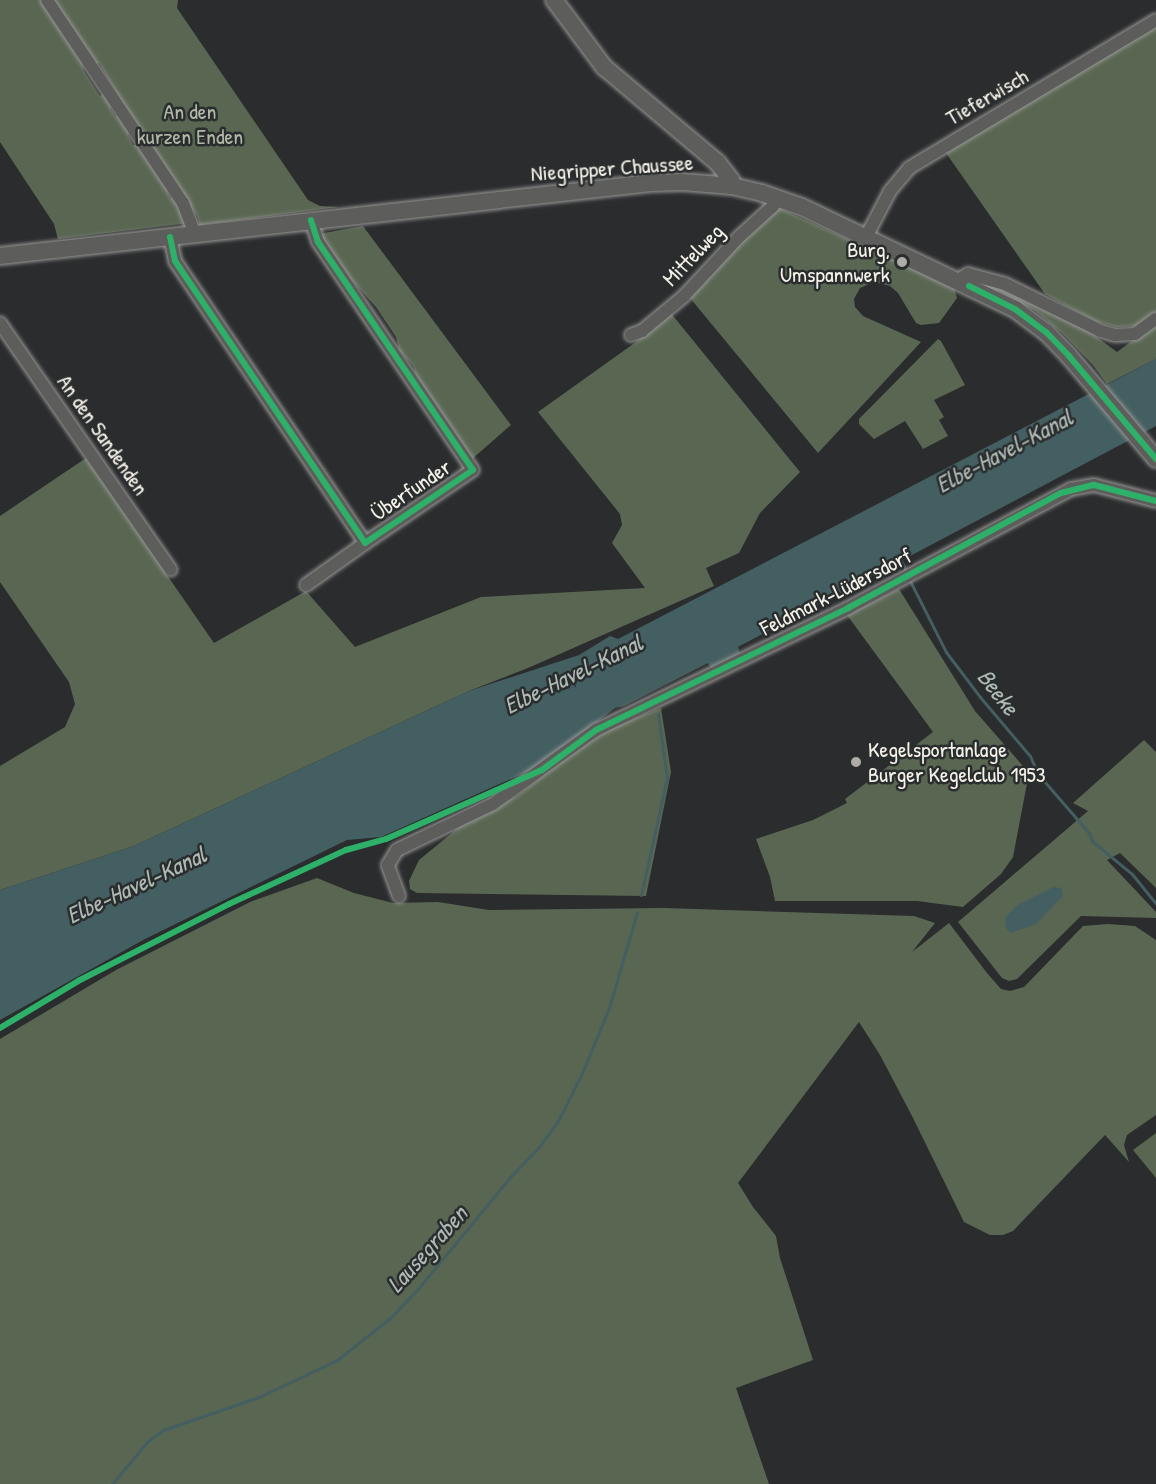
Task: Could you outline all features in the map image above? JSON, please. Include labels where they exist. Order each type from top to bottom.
[{"type":"main road","points":[[554,0],[598,61],[717,162],[731,180],[732,186]]},
{"type":"main road","name":"Niegripper Chaussee","points":[[0,256],[651,183],[683,182],[732,186],[778,198],[958,280],[1015,309],[1037,325],[1069,356],[1156,459]]},
{"type":"street","points":[[47,0],[183,203],[195,234]]},
{"type":"street","name":"Tieferwisch","points":[[866,237],[900,177],[919,160],[1156,20]]},
{"type":"street","name":"Mittelweg","points":[[632,335],[642,331],[684,296],[740,236],[773,206],[778,198]]},
{"type":"street","name":"Überfunder","points":[[306,585],[473,470],[318,242],[311,220]]},
{"type":"street","name":"Überfunder","points":[[170,237],[175,261],[365,543]]},
{"type":"street","points":[[958,280],[968,274],[1005,284],[1101,331],[1115,335],[1135,334],[1156,319]]},
{"type":"street","name":"An den Sandenden","points":[[0,323],[171,570]]},
{"type":"street","name":"Feldmark-Lüdersdorf","points":[[399,896],[388,865],[391,857],[404,845],[493,804],[596,730],[829,618],[1061,493],[1078,487],[1106,487],[1156,501]]},
{"type":"green space","name":"An den kurzen Enden","points":[[0,0],[44,0],[80,57],[84,71],[100,96],[105,93],[113,105],[110,108],[115,116],[121,118],[129,131],[128,135],[133,145],[140,145],[169,189],[167,192],[170,198],[177,198],[189,223],[58,239],[54,224],[0,142]]},
{"type":"green space","name":"An den kurzen Enden","points":[[49,0],[178,0],[177,8],[308,200],[320,206],[339,207],[200,225],[197,216],[142,135],[99,63],[94,66]]},
{"type":"green space","points":[[1156,24],[1156,314],[1137,326],[1116,327],[1095,321],[1045,294],[946,153]]},
{"type":"green space","points":[[779,208],[954,288],[957,298],[939,323],[921,325],[916,323],[898,293],[890,286],[874,282],[860,288],[854,299],[855,307],[863,316],[921,342],[818,453],[690,298],[728,254]]},
{"type":"green space","points":[[363,226],[511,425],[472,459],[418,380],[413,366],[399,350],[396,337],[376,307],[348,276],[319,234]]},
{"type":"green space","points":[[981,281],[1075,321],[1117,352],[1156,323],[1156,359],[1107,384],[1093,365],[1062,333],[1034,310]]},
{"type":"green space","points":[[670,312],[800,472],[760,513],[739,553],[706,568],[714,586],[528,668],[469,691],[134,846],[0,890],[0,766],[65,727],[75,704],[69,682],[0,582],[0,516],[86,458],[214,643],[306,591],[355,647],[481,597],[645,588],[612,543],[622,525],[620,514],[538,412],[636,342]]},
{"type":"green space","points":[[938,339],[965,385],[934,400],[944,417],[939,420],[948,436],[923,449],[905,421],[874,439],[859,424],[859,419]]},
{"type":"green space","points":[[899,589],[975,711],[1029,773],[1013,857],[1001,874],[963,907],[917,901],[775,901],[770,877],[756,839],[813,820],[847,803],[845,799],[933,732],[847,615]]},
{"type":"green space","points":[[661,708],[671,772],[646,896],[417,893],[410,889],[409,881],[419,860],[463,824],[517,796],[574,752],[612,728]]},
{"type":"green space","points":[[1144,740],[1156,752],[1156,888],[1120,853],[1107,860],[1156,912],[1156,918],[1081,916],[1017,979],[1009,981],[1002,978],[958,922],[1088,811],[1073,803]]},
{"type":"green space","points":[[317,878],[354,893],[393,903],[438,902],[489,910],[664,908],[914,916],[935,923],[912,952],[949,923],[1001,989],[1010,991],[1024,987],[1083,926],[1108,924],[1135,926],[1156,940],[1156,1115],[1127,1135],[1124,1145],[1129,1162],[1105,1135],[1013,1231],[1003,1235],[990,1235],[964,1222],[880,1055],[859,1022],[738,1183],[776,1236],[780,1258],[813,1360],[736,1388],[769,1484],[0,1484],[0,1039],[116,970],[250,902]]},
{"type":"green space","points":[[1156,1133],[1156,1178],[1133,1150]]},
{"type":"water","name":"Elbe-Havel-Kanal","points":[[1156,359],[1156,426],[738,647],[740,653],[711,668],[708,663],[624,706],[615,708],[542,765],[381,837],[347,840],[145,939],[0,1020],[0,890],[134,846],[469,691],[579,655],[610,636],[618,639]]},
{"type":"water","points":[[1053,887],[1062,888],[1063,896],[1036,924],[1011,933],[1006,928],[1005,918],[1016,906]]},
{"type":"waterway","name":"Beeke","points":[[899,557],[907,573]]},
{"type":"waterway","name":"Beeke","points":[[909,579],[946,652],[980,697],[1030,756],[1038,774],[1089,833],[1092,841],[1132,874],[1156,904]]},
{"type":"waterway","name":"Lausegraben","points":[[641,895],[667,778],[658,714]]},
{"type":"waterway","name":"Lausegraben","points":[[112,1484],[148,1441],[163,1430],[259,1397],[337,1360],[390,1318],[417,1290],[511,1176],[539,1147],[558,1121],[583,1071],[609,1008],[637,912]]},
{"type":"cycle path","points":[[170,237],[175,261],[365,543],[473,470],[318,242],[311,220]]},
{"type":"cycle path","points":[[969,286],[1015,309],[1046,332],[1156,459]]},
{"type":"cycle path","points":[[0,1028],[80,980],[229,904],[346,850],[386,839],[542,770],[596,730],[848,608],[1061,493],[1094,485],[1156,501]]},
{"type":"place","name":"Burg, Umspannwerk","points":[[902,262]]},
{"type":"place","name":"Kegelsportanlage Burger Kegelclub 1953","points":[[856,762]]}]
